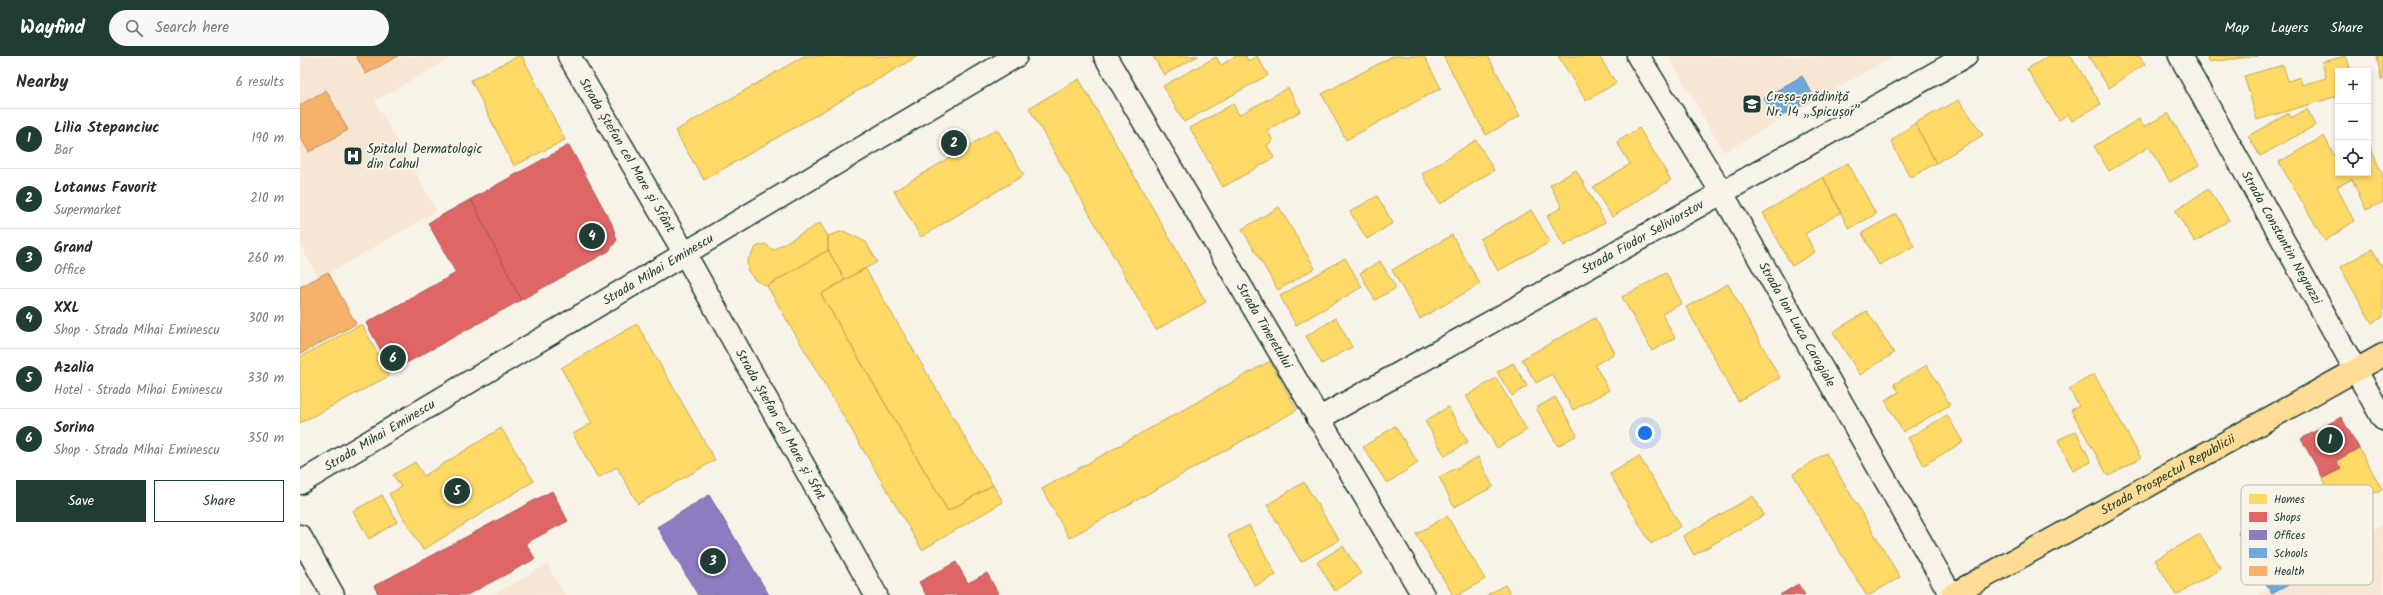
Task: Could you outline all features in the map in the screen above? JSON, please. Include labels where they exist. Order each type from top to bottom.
[{"type":"main road","name":"Strada Prospectul Republicii","points":[[1951,595],[2383,355]]},
{"type":"street","name":"Strada Ștefan cel Mare și Sfânt","points":[[569,56],[685,254]]},
{"type":"street","name":"Strada Mihai Eminescu","points":[[300,483],[1016,56]]},
{"type":"street","name":"Strada Tineretului","points":[[1105,56],[1422,595]]},
{"type":"street","name":"Strada Ion Luca Caragiale","points":[[1638,56],[1722,193],[1951,595]]},
{"type":"street","name":"Strada Fiodor Seliviorstov","points":[[1318,419],[1966,56]]},
{"type":"street","name":"Strada Constantin Negruzzi","points":[[2180,56],[2383,419]]},
{"type":"street","name":"Strada Ștefan cel Mare și Sfnt","points":[[685,254],[876,595]]},
{"type":"street","points":[[300,536],[333,595]]},
{"type":"shaded area","name":"Spitalul Dermatologic din Cahul","points":[[300,56],[454,56],[375,101],[437,211],[319,279],[300,245]]},
{"type":"shaded area","name":"Creșa-grădiniță Nr. 14 „Spicușor”","points":[[1668,56],[1894,56],[1724,152]]},
{"type":"shaded area","points":[[2383,524],[2383,595],[2258,595],[2276,585],[2373,585],[2373,530]]},
{"type":"shaded area","points":[[547,564],[565,595],[493,595]]},
{"type":"building: Homes","points":[[518,56],[522,56],[565,140],[514,166],[471,80]]},
{"type":"building: Homes","points":[[804,56],[918,56],[704,180],[675,131]]},
{"type":"building: Homes","points":[[1153,56],[1198,56],[1164,75]]},
{"type":"building: Homes","points":[[1236,56],[1246,56],[1248,61],[1257,56],[1268,75],[1184,122],[1163,86],[1216,57],[1221,65]]},
{"type":"building: Homes","points":[[1393,56],[1424,56],[1441,88],[1346,140],[1322,94]]},
{"type":"building: Homes","points":[[1443,56],[1488,56],[1520,116],[1486,135]]},
{"type":"building: Homes","points":[[1558,56],[1599,56],[1616,83],[1586,101]]},
{"type":"building: Homes","points":[[2049,56],[2071,56],[2101,104],[2072,121],[2068,114],[2059,120],[2027,69]]},
{"type":"building: Homes","points":[[2088,56],[2139,56],[2145,64],[2109,88]]},
{"type":"building: Homes","points":[[2207,56],[2258,56],[2208,62]]},
{"type":"building: Homes","points":[[2346,56],[2350,68],[2335,68],[2335,97],[2257,120],[2244,76],[2283,65],[2288,81],[2300,77],[2302,85],[2326,78],[2322,62]]},
{"type":"building: Homes","points":[[2377,56],[2383,56],[2383,79],[2381,79]]},
{"type":"building: Homes","points":[[1079,79],[1206,302],[1156,330],[1029,108]]},
{"type":"building: Homes","points":[[1288,88],[1301,111],[1267,130],[1273,141],[1267,145],[1274,158],[1223,187],[1190,128],[1233,104],[1239,115]]},
{"type":"building: Homes","points":[[1959,100],[1983,135],[1936,163],[1915,123]]},
{"type":"building: Homes","points":[[2307,109],[2316,125],[2260,156],[2248,136],[2289,113],[2291,118]]},
{"type":"building: Homes","points":[[2168,113],[2199,165],[2170,182],[2149,147],[2109,171],[2094,146],[2139,119],[2144,127]]},
{"type":"building: Homes","points":[[1915,123],[1936,163],[1910,178],[1891,141]]},
{"type":"building: Homes","points":[[1639,128],[1671,180],[1612,217],[1593,187],[1630,164],[1617,142]]},
{"type":"building: Homes","points":[[997,129],[1024,175],[921,237],[894,191]]},
{"type":"building: Homes","points":[[2324,136],[2335,157],[2335,176],[2371,176],[2371,149],[2383,176],[2383,202],[2366,210],[2352,179],[2337,187],[2354,221],[2325,241],[2279,162]]},
{"type":"building: Homes","points":[[1476,140],[1494,170],[1440,204],[1422,174]]},
{"type":"building: Homes","points":[[1848,163],[1876,214],[1849,229],[1823,177]]},
{"type":"building: Homes","points":[[1576,170],[1605,222],[1564,246],[1547,216],[1562,207],[1550,185]]},
{"type":"building: Homes","points":[[1823,177],[1841,212],[1805,234],[1815,252],[1792,266],[1763,213]]},
{"type":"building: Homes","points":[[2208,189],[2229,220],[2195,242],[2175,211]]},
{"type":"building: Homes","points":[[1377,196],[1393,223],[1367,239],[1350,212]]},
{"type":"building: Homes","points":[[1279,207],[1315,268],[1278,290],[1242,229]]},
{"type":"building: Homes","points":[[1531,210],[1550,242],[1498,271],[1480,239]]},
{"type":"building: Homes","points":[[1896,214],[1914,246],[1879,265],[1862,233]]},
{"type":"building: Homes","points":[[820,223],[828,236],[828,250],[767,286],[755,280],[748,271],[747,261],[756,247],[765,244],[773,250]]},
{"type":"building: Homes","points":[[843,231],[866,242],[877,262],[845,280],[828,250],[828,236]]},
{"type":"building: Homes","points":[[1452,235],[1480,284],[1420,319],[1392,270]]},
{"type":"building: Homes","points":[[2372,249],[2383,268],[2383,317],[2372,323],[2340,267]]},
{"type":"building: Homes","points":[[828,250],[845,280],[821,294],[948,511],[993,485],[1003,502],[922,550],[767,286]]},
{"type":"building: Homes","points":[[1345,258],[1362,287],[1296,325],[1280,296]]},
{"type":"building: Homes","points":[[1380,261],[1396,288],[1375,300],[1360,273]]},
{"type":"building: Homes","points":[[865,268],[993,485],[948,511],[821,294]]},
{"type":"building: Homes","points":[[1666,273],[1682,303],[1662,314],[1675,338],[1652,351],[1622,297]]},
{"type":"building: Homes","points":[[1728,284],[1780,378],[1738,401],[1686,307]]},
{"type":"building: Homes","points":[[1867,311],[1894,353],[1860,375],[1833,332]]},
{"type":"building: Homes","points":[[1336,318],[1352,347],[1322,364],[1306,336]]},
{"type":"building: Homes","points":[[1595,318],[1615,353],[1595,365],[1609,390],[1573,410],[1552,374],[1536,383],[1522,359]]},
{"type":"building: Homes","points":[[362,324],[389,376],[300,423],[300,357]]},
{"type":"building: Homes","points":[[637,324],[715,460],[638,504],[617,467],[598,478],[573,434],[592,423],[561,368]]},
{"type":"building: Homes","points":[[1270,361],[1297,410],[1069,538],[1042,489]]},
{"type":"building: Homes","points":[[1513,363],[1527,386],[1512,396],[1497,372]]},
{"type":"building: Homes","points":[[1927,365],[1950,405],[1903,432],[1885,400],[1899,392],[1894,384]]},
{"type":"building: Homes","points":[[2094,374],[2141,458],[2108,476],[2071,410],[2079,406],[2069,389]]},
{"type":"building: Homes","points":[[1496,378],[1527,430],[1497,448],[1466,396]]},
{"type":"building: Homes","points":[[1555,397],[1577,435],[1558,446],[1536,408]]},
{"type":"building: Homes","points":[[1448,407],[1468,442],[1445,456],[1425,421]]},
{"type":"building: Homes","points":[[1947,415],[1963,442],[1924,465],[1908,438]]},
{"type":"building: Homes","points":[[1395,426],[1418,463],[1387,483],[1363,447]]},
{"type":"building: Homes","points":[[501,428],[534,481],[423,550],[389,494],[401,487],[393,475],[415,462],[424,476]]},
{"type":"building: Homes","points":[[2076,431],[2091,462],[2073,471],[2058,440]]},
{"type":"building: Homes","points":[[2359,448],[2382,489],[2373,494],[2373,485],[2326,485],[2323,478],[2341,469],[2336,461]]},
{"type":"building: Homes","points":[[1826,453],[1900,577],[1870,595],[1866,595],[1793,474]]},
{"type":"building: Homes","points":[[1639,456],[1681,526],[1651,544],[1610,474]]},
{"type":"building: Homes","points":[[1478,457],[1493,487],[1454,507],[1439,477]]},
{"type":"building: Homes","points":[[1304,482],[1339,540],[1301,562],[1267,505]]},
{"type":"building: Homes","points":[[382,495],[397,522],[369,539],[353,511]]},
{"type":"building: Homes","points":[[1753,496],[1764,515],[1694,555],[1683,536]]},
{"type":"building: Homes","points":[[1447,516],[1485,579],[1459,595],[1453,595],[1416,534]]},
{"type":"building: Homes","points":[[1249,525],[1276,575],[1255,586],[1228,536]]},
{"type":"building: Homes","points":[[2200,534],[2221,569],[2176,595],[2155,560]]},
{"type":"building: Homes","points":[[1343,546],[1361,574],[1335,591],[1317,562]]},
{"type":"building: Homes","points":[[1505,585],[1511,595],[1487,595]]},
{"type":"building: Shops","points":[[569,145],[612,224],[617,240],[609,251],[521,300],[471,199]]},
{"type":"building: Shops","points":[[471,199],[521,300],[392,371],[366,323],[456,273],[428,223]]},
{"type":"building: Shops","points":[[2341,417],[2359,448],[2336,461],[2341,469],[2323,478],[2301,439]]},
{"type":"building: Shops","points":[[552,491],[568,521],[526,543],[535,559],[467,595],[379,595],[374,586]]},
{"type":"building: Shops","points":[[956,562],[968,583],[987,573],[999,595],[926,595],[919,582]]},
{"type":"building: Shops","points":[[1798,584],[1805,595],[1780,595]]},
{"type":"building: Offices","points":[[709,495],[769,595],[698,595],[657,527]]},
{"type":"building: Schools","points":[[1802,76],[1815,98],[1776,119],[1764,98]]},
{"type":"building: Schools","points":[[2241,531],[2241,538],[2238,533]]},
{"type":"building: Schools","points":[[2267,585],[2288,585],[2272,594]]},
{"type":"building: Health","points":[[356,56],[398,56],[366,74]]},
{"type":"building: Health","points":[[326,90],[348,130],[309,152],[300,137],[300,105]]},
{"type":"building: Health","points":[[328,272],[356,324],[300,354],[300,287]]},
{"type":"place","name":"Creșa-grădiniță Nr. 14 „Spicușor”","points":[[1752,104]]},
{"type":"place","name":"Lotanus Favorit","points":[[954,143]]},
{"type":"place","name":"Spitalul Dermatologic din Cahul","points":[[353,156]]},
{"type":"place","name":"XXL","points":[[592,236]]},
{"type":"place","name":"Sorina","points":[[393,358]]},
{"type":"place","name":"Lilia Stepanciuc","points":[[2330,440]]},
{"type":"place","name":"Azalia","points":[[457,491]]},
{"type":"place","name":"Grand","points":[[713,561]]}]
